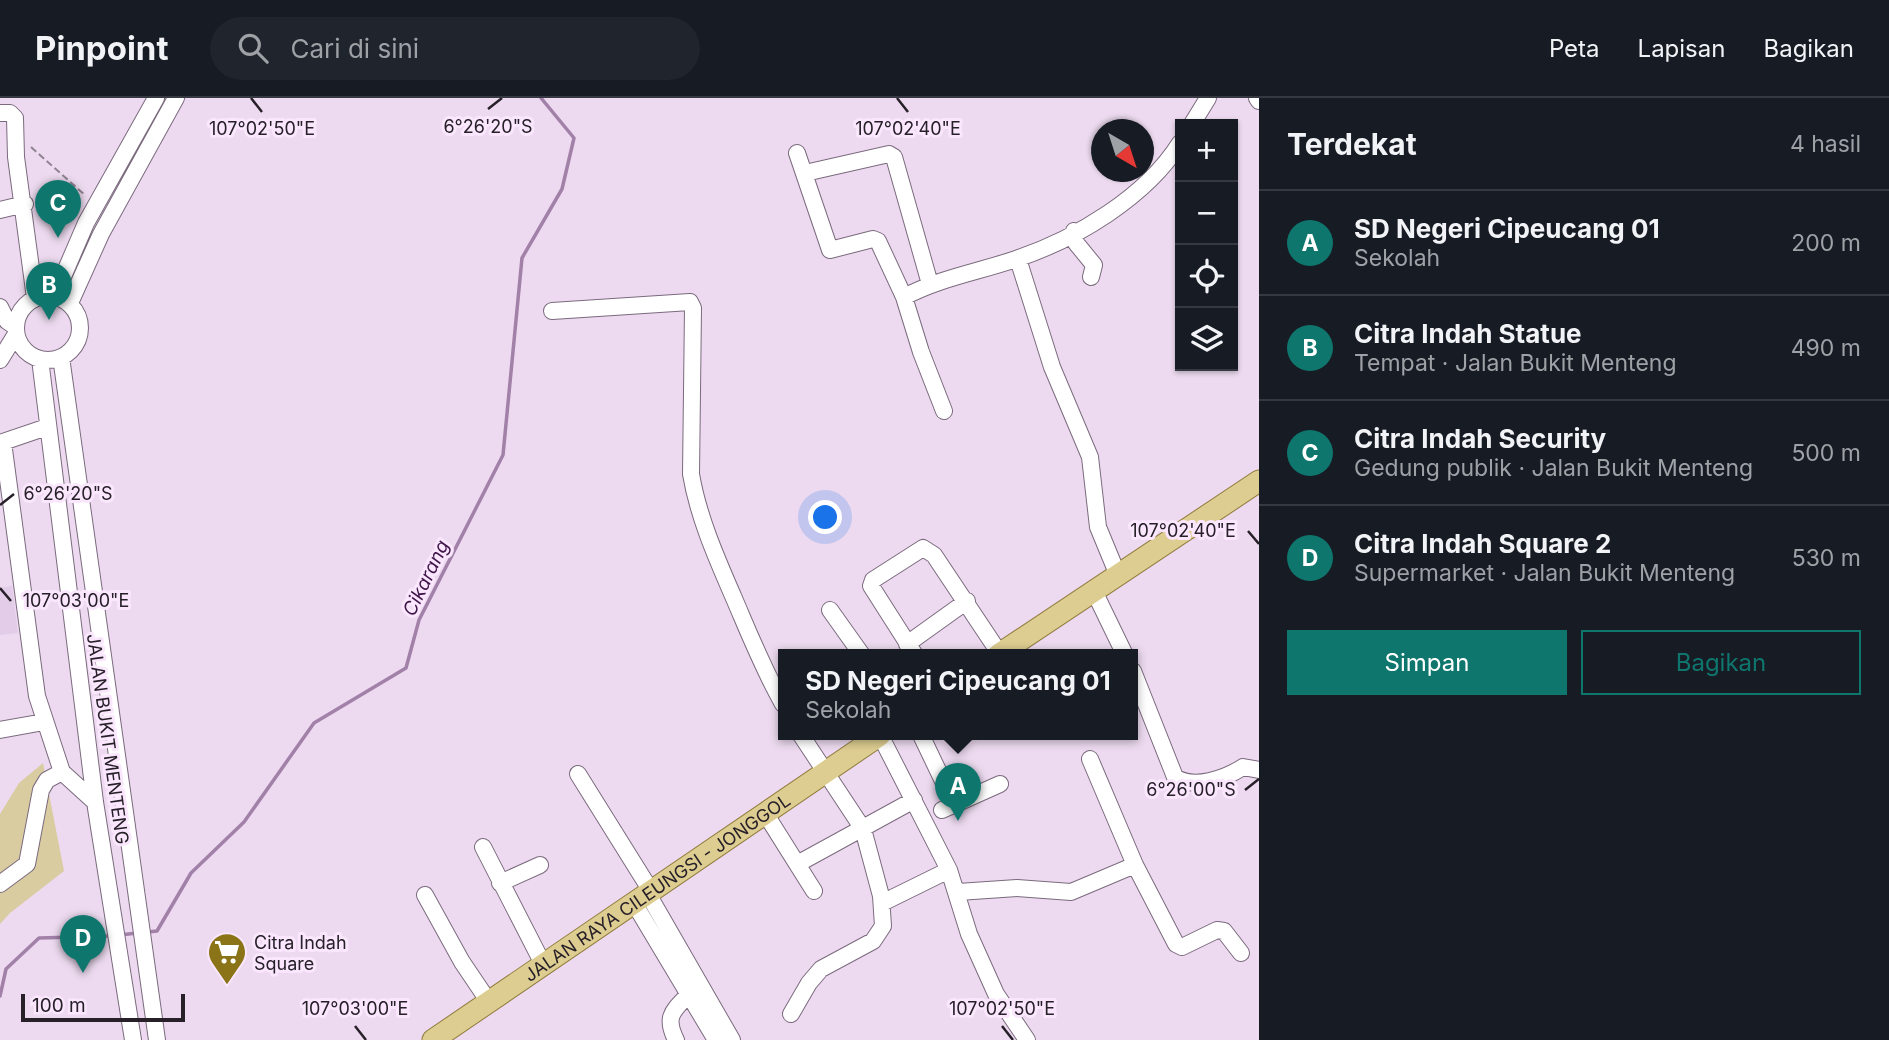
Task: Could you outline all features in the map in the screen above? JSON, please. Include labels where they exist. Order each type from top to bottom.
[{"type":"main road","points":[[1006,649],[1259,481]]},
{"type":"main road","name":"JALAN RAYA CILEUNGSI - JONGGOL","points":[[444,1037],[543,964],[872,740]]},
{"type":"street","points":[[62,299],[97,203],[156,98]]},
{"type":"street","points":[[62,299],[176,98]]},
{"type":"street","points":[[1195,119],[1208,98]]},
{"type":"street","points":[[0,113],[10,113],[15,118],[16,157],[25,204],[35,298]]},
{"type":"street","points":[[904,297],[930,284],[1018,259],[1074,231],[1140,192],[1175,149]]},
{"type":"street","points":[[797,153],[830,250],[873,239],[878,241],[904,297],[920,352],[944,411]]},
{"type":"street","points":[[805,173],[889,154],[894,157],[930,284]]},
{"type":"street","points":[[0,210],[25,204]]},
{"type":"street","points":[[1074,231],[1076,243],[1094,265],[1091,277]]},
{"type":"street","points":[[1018,259],[1052,367],[1090,457],[1098,527],[1117,573]]},
{"type":"street","points":[[0,307],[7,321],[16,330],[27,353],[40,359],[61,358],[73,349],[80,336],[78,315],[62,299],[35,298],[20,313],[16,330],[0,360]]},
{"type":"street","points":[[552,311],[690,302],[693,308],[691,474],[694,491],[721,571],[765,673],[778,695]]},
{"type":"street","points":[[61,358],[157,1040]]},
{"type":"street","name":"JALAN BUKIT MENTENG","points":[[40,359],[95,802],[133,1040]]},
{"type":"street","points":[[47,427],[1,443],[29,642],[44,722],[62,772],[95,802]]},
{"type":"street","points":[[967,601],[911,649],[873,590],[873,580],[923,548],[934,555],[967,601],[996,649]]},
{"type":"street","points":[[1093,589],[1122,649]]},
{"type":"street","points":[[830,610],[858,649]]},
{"type":"street","points":[[1138,684],[1175,777],[1188,783],[1230,776],[1243,767],[1259,770]]},
{"type":"street","points":[[0,730],[44,722]]},
{"type":"street","points":[[791,1014],[809,983],[821,969],[879,934],[883,926],[882,903],[863,829],[823,773],[804,740]]},
{"type":"street","points":[[883,740],[949,870],[969,934],[988,976],[1027,1040]]},
{"type":"street","points":[[922,740],[948,807],[1000,784]]},
{"type":"street","points":[[1090,759],[1135,865],[1172,941],[1182,947],[1217,930],[1224,931],[1241,953]]},
{"type":"street","points":[[0,884],[27,864],[41,790],[47,780],[62,772]]},
{"type":"street","points":[[578,774],[644,896],[732,1040]]},
{"type":"street","points":[[799,863],[914,800]]},
{"type":"street","points":[[765,813],[799,863],[814,891]]},
{"type":"street","points":[[483,847],[543,964]]},
{"type":"street","points":[[500,883],[540,865]]},
{"type":"street","points":[[958,892],[1017,888],[1071,892],[1135,865]]},
{"type":"street","points":[[882,903],[949,870]]},
{"type":"street","points":[[425,895],[462,962],[489,1002]]},
{"type":"street","points":[[644,896],[690,993],[716,1040]]},
{"type":"street","points":[[676,1040],[670,1027],[670,1017],[690,993]]},
{"type":"path","points":[[16,157],[22,149],[31,147],[73,188],[97,203]]},
{"type":"shaded area","points":[[12,586],[18,633],[0,635],[0,588]]},
{"type":"shaded area","points":[[43,763],[64,871],[0,924],[0,814],[19,783]]},
{"type":"waterway","name":"Cikarang","points":[[148,932],[157,931],[191,873],[244,822],[314,723],[406,668],[419,620],[503,455],[522,258],[562,189],[574,138],[541,98]]},
{"type":"waterway","name":"Cikarang","points":[[120,935],[137,933]]},
{"type":"waterway","name":"Cikarang","points":[[0,996],[6,969],[39,938],[112,936]]},
{"type":"place","name":"Citra Indah Security","points":[[58,238]]},
{"type":"place","name":"Citra Indah Statue","points":[[49,320]]},
{"type":"place","name":"SD Negeri Cipeucang 01","points":[[958,821]]},
{"type":"place","name":"Citra Indah Square 2","points":[[83,973]]},
{"type":"place","name":"Citra Indah Square","points":[[227,986]]}]
